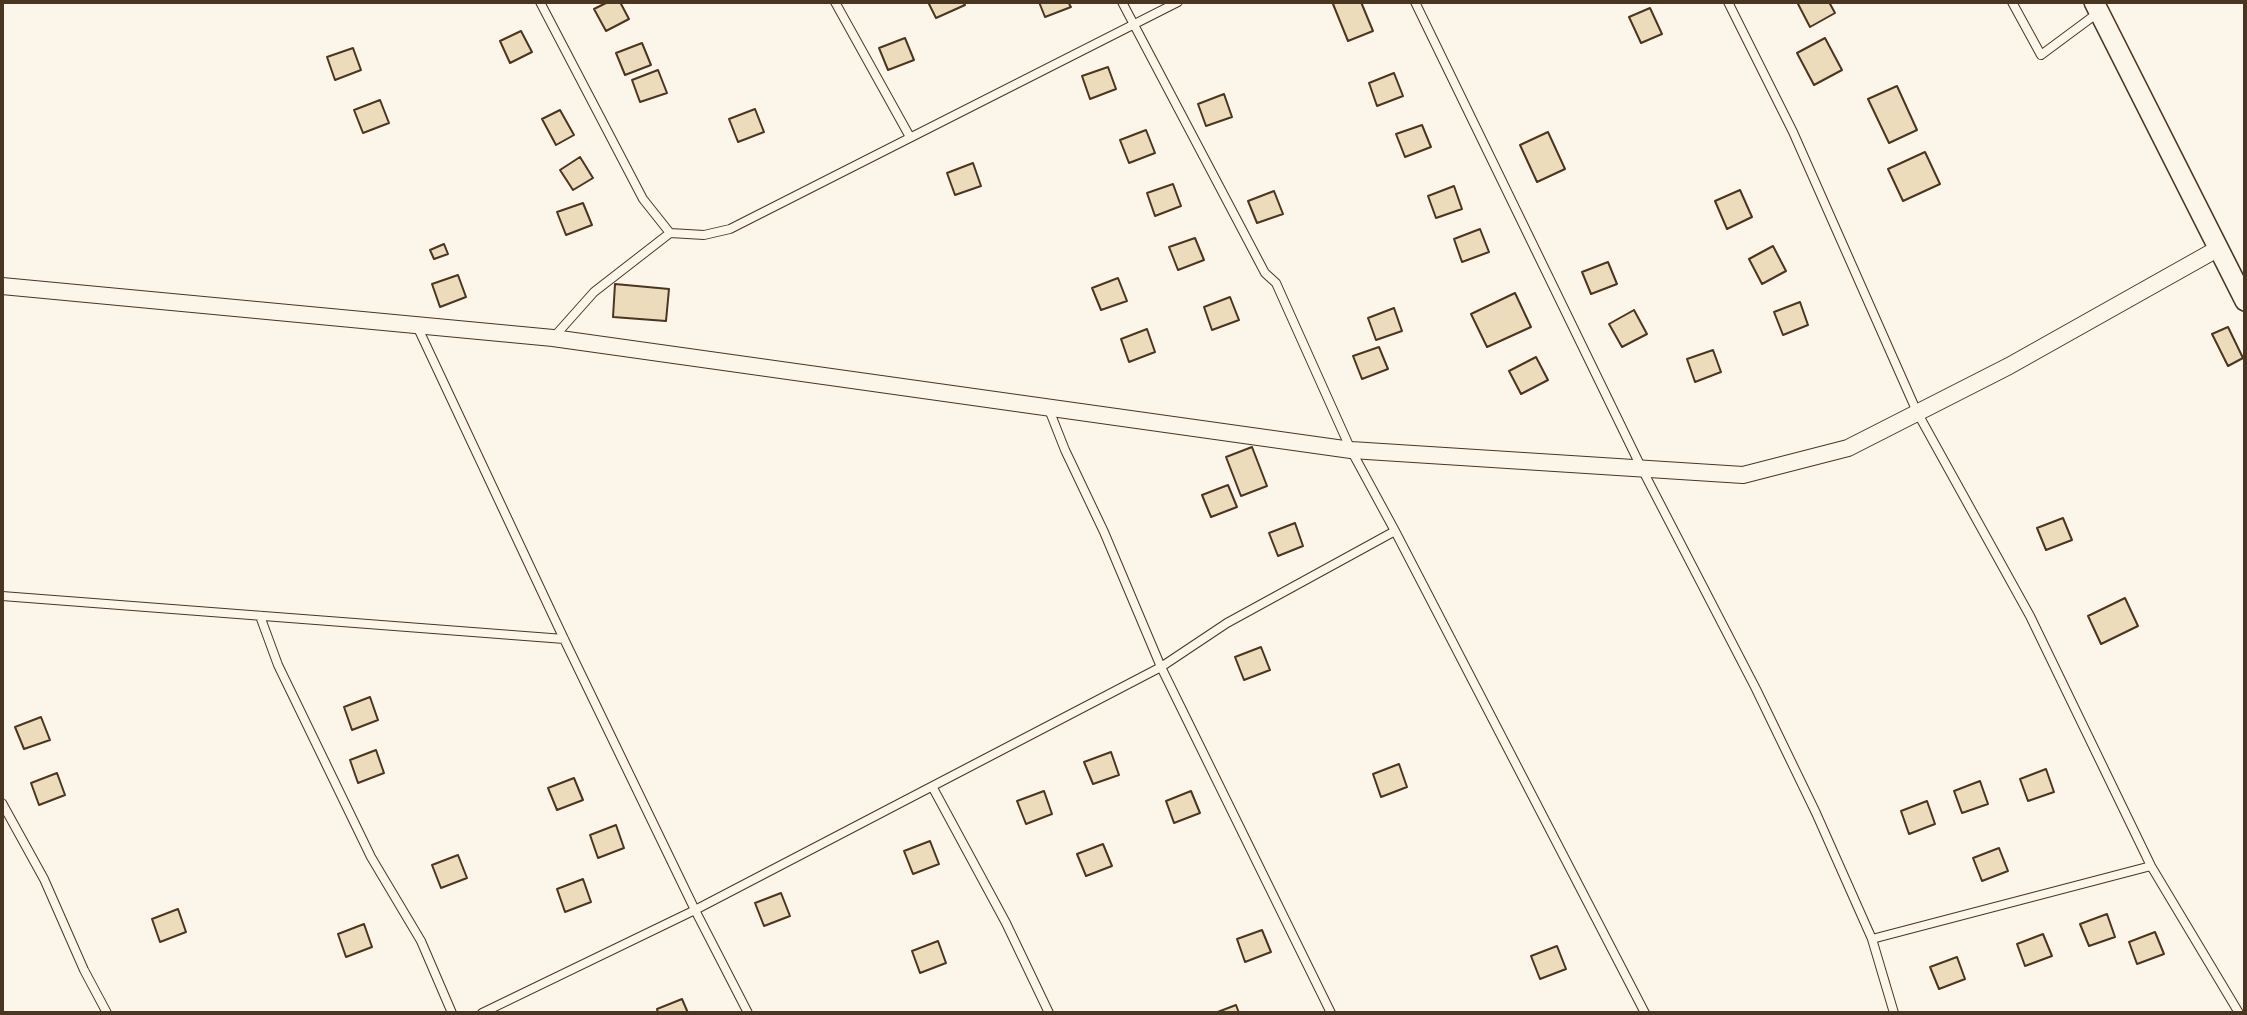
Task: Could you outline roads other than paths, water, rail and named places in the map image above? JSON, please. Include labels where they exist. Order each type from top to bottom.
[{"type":"street","points":[[2096,7],[2245,300]]},
{"type":"street","points":[[2,286],[553,338],[1351,450],[1743,475],[1848,448],[2009,366],[2219,248]]},
{"type":"lane","points":[[540,2],[643,198],[670,233]]},
{"type":"lane","points":[[835,2],[910,136]]},
{"type":"lane","points":[[1122,2],[1265,273],[1276,282],[1351,450],[1645,1013]]},
{"type":"lane","points":[[553,338],[594,292],[670,233],[704,235],[730,229],[1178,2]]},
{"type":"lane","points":[[1415,2],[1643,470],[1762,701],[1816,813],[1872,939],[1894,1013]]},
{"type":"lane","points":[[1728,2],[1793,132],[1917,412],[2030,616],[2151,866],[2239,1013]]},
{"type":"lane","points":[[2012,2],[2041,55],[2096,7]]},
{"type":"lane","points":[[418,326],[564,639],[748,1013]]},
{"type":"lane","points":[[1048,407],[1161,667],[1331,1013]]},
{"type":"lane","points":[[482,1013],[695,910],[933,788],[1161,667],[1227,623],[1395,530]]},
{"type":"lane","points":[[2,596],[564,639]]},
{"type":"lane","points":[[260,616],[278,665],[371,857],[421,941],[452,1013]]},
{"type":"lane","points":[[933,788],[1006,923],[1049,1013]]},
{"type":"lane","points":[[2,803],[44,879],[84,970],[107,1013]]},
{"type":"lane","points":[[1872,939],[2151,866]]}]
